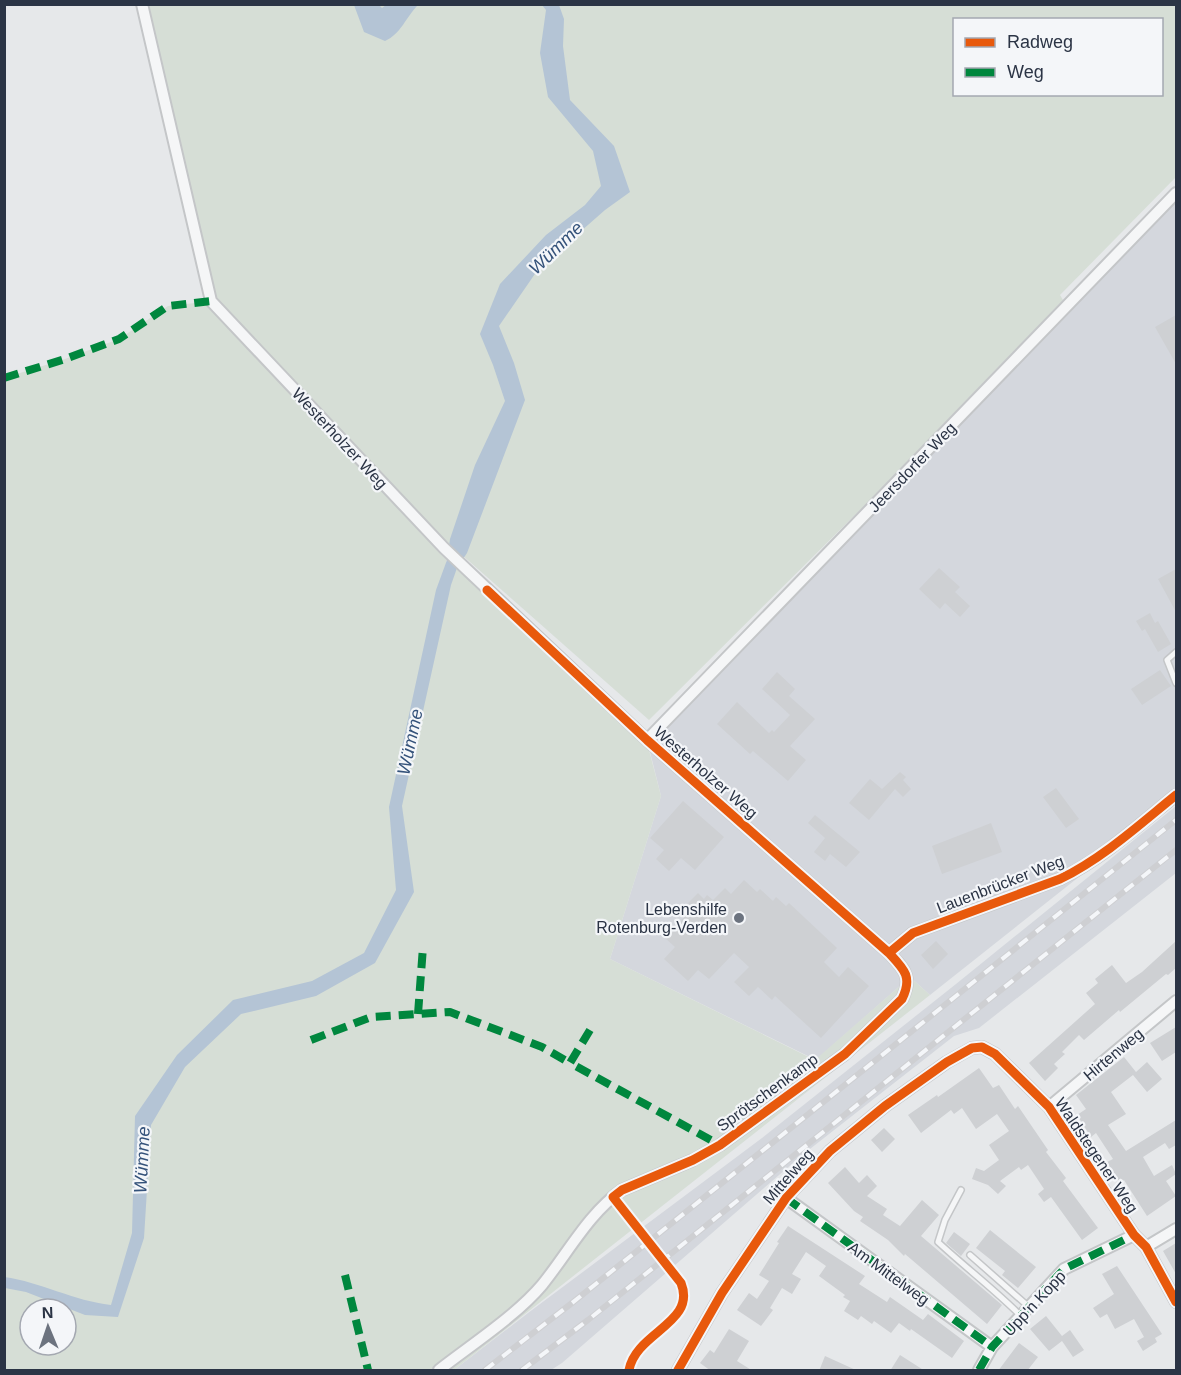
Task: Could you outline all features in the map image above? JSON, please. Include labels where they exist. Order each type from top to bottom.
[{"type":"street","name":"Westerholzer Weg","points":[[142,4],[211,301],[444,548],[487,590],[647,740],[889,953],[903,967],[906,975]]},
{"type":"street","name":"Jeersdorfer Weg","points":[[647,740],[1176,193]]},
{"type":"street","name":"Lauenbrücker Weg","points":[[889,953],[913,933],[1076,871],[1120,840],[1176,795]]},
{"type":"street","name":"Sprötschenkamp","points":[[439,1371],[541,1286],[599,1210],[613,1197],[622,1190],[693,1160],[720,1145],[845,1054],[902,999],[906,991],[906,975]]},
{"type":"street","name":"Hirtenweg","points":[[1048,1107],[1176,1001]]},
{"type":"street","name":"Waldstegener Weg","points":[[972,1048],[982,1047],[995,1054],[1048,1107],[1134,1235],[1146,1247],[1176,1302]]},
{"type":"street","name":"Mittelweg","points":[[678,1371],[722,1293],[786,1198],[830,1150],[915,1083],[972,1048]]},
{"type":"street","name":"Am Mittelweg","points":[[786,1198],[992,1347]]},
{"type":"street","points":[[1146,1247],[1176,1229]]},
{"type":"street","name":"Upp'n Kopp","points":[[979,1371],[992,1347],[1064,1269],[1134,1235]]},
{"type":"lane","points":[[1176,652],[1167,660],[1176,683]]},
{"type":"lane","points":[[961,1190],[945,1220],[938,1242],[1021,1316]]},
{"type":"lane","points":[[613,1197],[677,1277],[683,1288],[682,1306],[677,1316],[635,1353],[629,1371]]},
{"type":"lane","points":[[970,1255],[1029,1307]]},
{"type":"shaded area","points":[[149,5],[1176,5],[1176,177],[1060,295],[1063,300],[867,503],[649,720],[445,540],[214,300]]},
{"type":"shaded area","points":[[1176,196],[1176,800],[930,995],[910,977],[816,1060],[610,959],[661,796],[647,740]]},
{"type":"shaded area","points":[[204,302],[210,304],[447,560],[446,563],[455,572],[457,568],[649,750],[661,796],[610,959],[815,1060],[910,977],[930,995],[454,1370],[5,1370],[4,378],[119,339],[168,306]]},
{"type":"shaded area","points":[[1176,806],[1176,873],[979,1028],[954,1036],[801,1156],[562,1363],[551,1370],[454,1370],[762,1138]]},
{"type":"water","points":[[354,5],[379,5],[382,8],[386,5],[418,5],[399,30],[385,41],[364,32]]},
{"type":"water","name":"Wümme","points":[[542,5],[559,5],[564,19],[563,46],[570,100],[614,146],[630,192],[605,210],[539,268],[499,326],[514,363],[525,400],[467,553],[457,568],[451,585],[402,806],[414,892],[375,963],[316,996],[241,1014],[185,1067],[151,1125],[144,1238],[118,1317],[85,1315],[78,1312],[78,1298],[111,1305],[132,1233],[135,1116],[177,1055],[233,1000],[312,981],[364,953],[396,890],[389,807],[436,590],[447,560],[450,539],[475,465],[505,401],[480,334],[500,284],[546,235],[585,205],[601,186],[593,151],[548,97],[540,53],[546,10]]},
{"type":"water","points":[[4,1277],[75,1297],[39,1297],[5,1288]]},
{"type":"building","points":[[1176,315],[1176,364],[1155,327]]},
{"type":"building","points":[[939,568],[960,587],[955,592],[970,606],[960,617],[945,603],[940,609],[919,589]]},
{"type":"building","points":[[1176,569],[1176,612],[1158,579]]},
{"type":"building","points":[[1150,613],[1155,623],[1158,621],[1171,644],[1158,652],[1145,629],[1142,631],[1136,621]]},
{"type":"building","points":[[1160,670],[1171,686],[1142,705],[1131,689]]},
{"type":"building","points":[[777,672],[795,689],[789,696],[815,719],[790,746],[806,760],[788,781],[753,751],[750,754],[717,724],[737,702],[769,733],[772,730],[774,732],[790,715],[762,689]]},
{"type":"building","points":[[900,772],[906,777],[903,780],[911,789],[903,797],[895,789],[869,820],[849,803],[870,779],[882,789]]},
{"type":"building","points":[[1056,788],[1079,819],[1066,828],[1043,797]]},
{"type":"building","points":[[683,801],[724,837],[695,870],[681,858],[669,871],[656,859],[664,850],[650,838]]},
{"type":"building","points":[[815,815],[860,852],[846,867],[830,854],[825,861],[814,852],[825,838],[808,823]]},
{"type":"building","points":[[991,823],[1002,852],[942,874],[932,846]]},
{"type":"building","points":[[744,880],[757,892],[760,889],[773,901],[776,897],[786,906],[789,903],[837,948],[824,962],[839,977],[848,967],[869,986],[821,1038],[775,996],[772,1000],[758,987],[749,996],[734,982],[749,967],[734,953],[709,979],[698,970],[688,981],[664,959],[675,947],[665,938],[693,908],[688,903],[698,893],[704,899],[707,895],[713,900],[725,888],[731,894]]},
{"type":"building","points":[[936,941],[948,954],[933,969],[921,955]]},
{"type":"building","points":[[1176,941],[1176,968],[1120,1012],[1119,1010],[1084,1040],[1079,1035],[1062,1052],[1065,1054],[1054,1064],[1058,1068],[1045,1081],[1029,1063],[1095,1004],[1086,993],[1098,983],[1095,979],[1112,965],[1126,983],[1142,972]]},
{"type":"building","points":[[1176,1027],[1176,1052],[1162,1061],[1150,1043]]},
{"type":"building","points":[[1124,1057],[1136,1072],[1147,1062],[1162,1079],[1147,1092],[1133,1075],[1111,1092],[1126,1114],[1108,1125],[1126,1151],[1176,1120],[1176,1145],[1169,1149],[1165,1143],[1143,1157],[1154,1176],[1172,1165],[1176,1174],[1166,1181],[1176,1196],[1147,1216],[1124,1180],[1120,1183],[1107,1162],[1113,1159],[1096,1133],[1091,1137],[1077,1115],[1086,1109],[1076,1095]]},
{"type":"building","points":[[979,1068],[993,1088],[999,1085],[1015,1109],[1018,1106],[1048,1150],[1046,1152],[1066,1178],[1063,1181],[1098,1228],[1082,1240],[1051,1197],[1044,1202],[1038,1194],[1044,1189],[1028,1165],[1021,1170],[1019,1167],[1000,1181],[1006,1186],[998,1194],[988,1185],[972,1179],[976,1168],[984,1171],[999,1160],[989,1145],[1009,1131],[997,1114],[976,1129],[962,1108],[954,1114],[951,1110],[921,1133],[908,1115]]},
{"type":"building","points":[[884,1128],[895,1139],[882,1152],[871,1140]]},
{"type":"building","points":[[845,1167],[859,1183],[867,1175],[877,1186],[867,1196],[887,1209],[883,1215],[900,1226],[922,1200],[939,1215],[921,1236],[1002,1305],[987,1324],[905,1254],[904,1256],[888,1240],[860,1221],[863,1217],[854,1211],[828,1183]]},
{"type":"building","points":[[788,1226],[865,1276],[859,1284],[887,1302],[890,1297],[923,1320],[928,1314],[964,1341],[952,1358],[899,1323],[891,1333],[874,1321],[872,1324],[861,1316],[858,1320],[844,1311],[850,1301],[819,1276],[826,1266],[806,1252],[792,1274],[801,1279],[792,1294],[782,1288],[770,1308],[773,1310],[761,1326],[737,1310],[749,1293],[757,1299],[769,1281],[759,1275]]},
{"type":"building","points":[[990,1230],[1036,1267],[1018,1288],[1002,1275],[1005,1271],[976,1248]]},
{"type":"building","points":[[954,1232],[970,1244],[961,1256],[946,1243]]},
{"type":"building","points":[[1176,1243],[1176,1274],[1163,1251]]},
{"type":"building","points":[[1117,1266],[1162,1334],[1155,1338],[1157,1342],[1143,1351],[1137,1341],[1144,1337],[1134,1319],[1115,1329],[1107,1314],[1100,1318],[1093,1308],[1114,1294],[1102,1274]]},
{"type":"building","points":[[1046,1316],[1062,1336],[1070,1330],[1084,1350],[1073,1357],[1062,1341],[1049,1351],[1030,1329]]},
{"type":"building","points":[[729,1329],[749,1341],[737,1361],[753,1371],[711,1371],[700,1363],[710,1350],[714,1353]]},
{"type":"building","points":[[1019,1343],[1038,1357],[1027,1371],[998,1371]]},
{"type":"building","points":[[900,1355],[925,1371],[890,1371]]},
{"type":"building","points":[[825,1356],[858,1371],[819,1371]]},
{"type":"railway","points":[[485,1370],[1176,820]]},
{"type":"railway","points":[[522,1370],[588,1320],[1176,850]]},
{"type":"marked path","points":[[4,378],[119,339],[168,306],[211,301]]},
{"type":"marked path","points":[[418,1014],[423,947]]},
{"type":"marked path","points":[[311,1040],[371,1017],[450,1012],[542,1047],[570,1063]]},
{"type":"marked path","points":[[590,1030],[570,1063],[720,1145]]},
{"type":"marked path","points":[[786,1198],[992,1347]]},
{"type":"marked path","points":[[979,1370],[992,1347],[1064,1269],[1134,1235]]},
{"type":"marked path","points":[[345,1275],[368,1370]]},
{"type":"cycle path","points":[[487,590],[647,740],[889,953],[903,969],[907,979],[902,999],[845,1054],[720,1145],[693,1160],[622,1190],[613,1197],[681,1283],[684,1297],[681,1308],[642,1346],[629,1370]]},
{"type":"cycle path","points":[[889,953],[913,933],[1076,871],[1120,840],[1176,795]]},
{"type":"cycle path","points":[[678,1370],[722,1293],[786,1198],[830,1151],[885,1106],[947,1062],[972,1048],[982,1047],[995,1054],[1049,1107],[1134,1235],[1146,1247],[1176,1302]]},
{"type":"place","name":"Lebenshilfe Rotenburg-Verden","points":[[739,918]]}]
